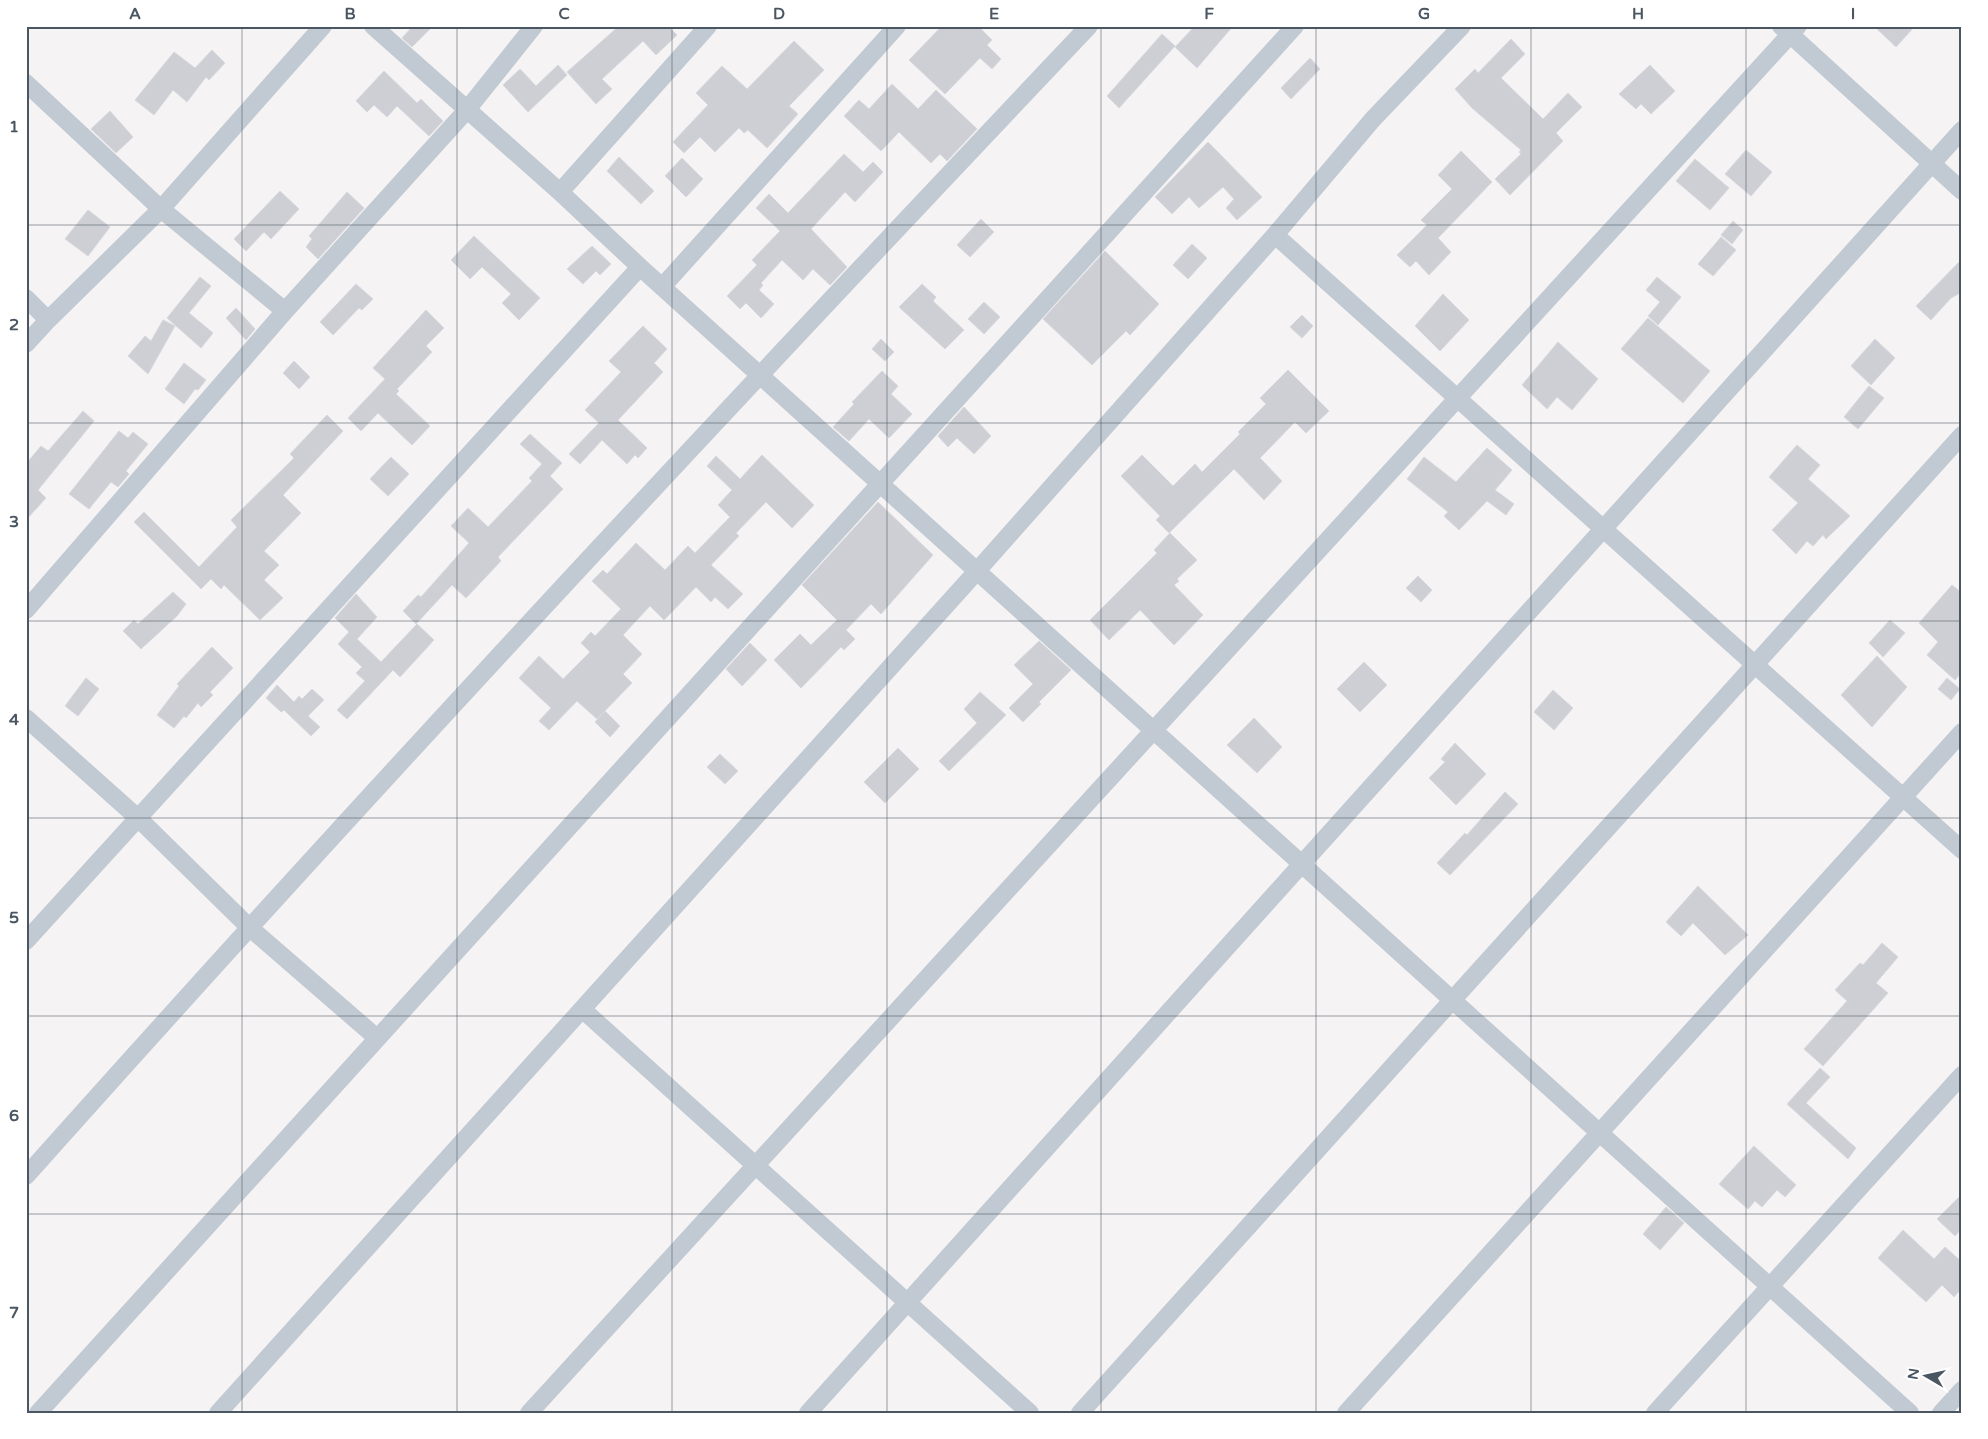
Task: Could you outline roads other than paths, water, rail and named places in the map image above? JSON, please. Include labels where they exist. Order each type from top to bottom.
[{"type":"street","points":[[26,344],[161,208],[323,26]]},
{"type":"street","points":[[373,26],[466,111],[560,192],[662,287],[1910,1413]]},
{"type":"street","points":[[26,610],[284,311],[466,111],[534,26]]},
{"type":"street","points":[[560,192],[708,26]]},
{"type":"street","points":[[662,287],[897,26]]},
{"type":"street","points":[[26,1176],[248,927],[760,375],[1089,26]]},
{"type":"street","points":[[38,1413],[1295,26]]},
{"type":"street","points":[[218,1413],[977,571],[1275,235],[1372,119],[1462,26]]},
{"type":"street","points":[[529,1413],[1458,398],[1790,29],[1962,191]]},
{"type":"street","points":[[26,83],[161,208],[284,311]]},
{"type":"street","points":[[808,1413],[1962,130]]},
{"type":"street","points":[[1275,235],[1962,850]]},
{"type":"street","points":[[26,941],[640,267]]},
{"type":"street","points":[[26,298],[48,320]]},
{"type":"street","points":[[1080,1413],[1962,435]]},
{"type":"street","points":[[26,718],[138,818],[248,927],[377,1038]]},
{"type":"street","points":[[1346,1413],[1962,732]]},
{"type":"street","points":[[582,1009],[1030,1413]]},
{"type":"street","points":[[1655,1413],[1962,1075]]},
{"type":"street","points":[[1941,1413],[1962,1390]]}]
